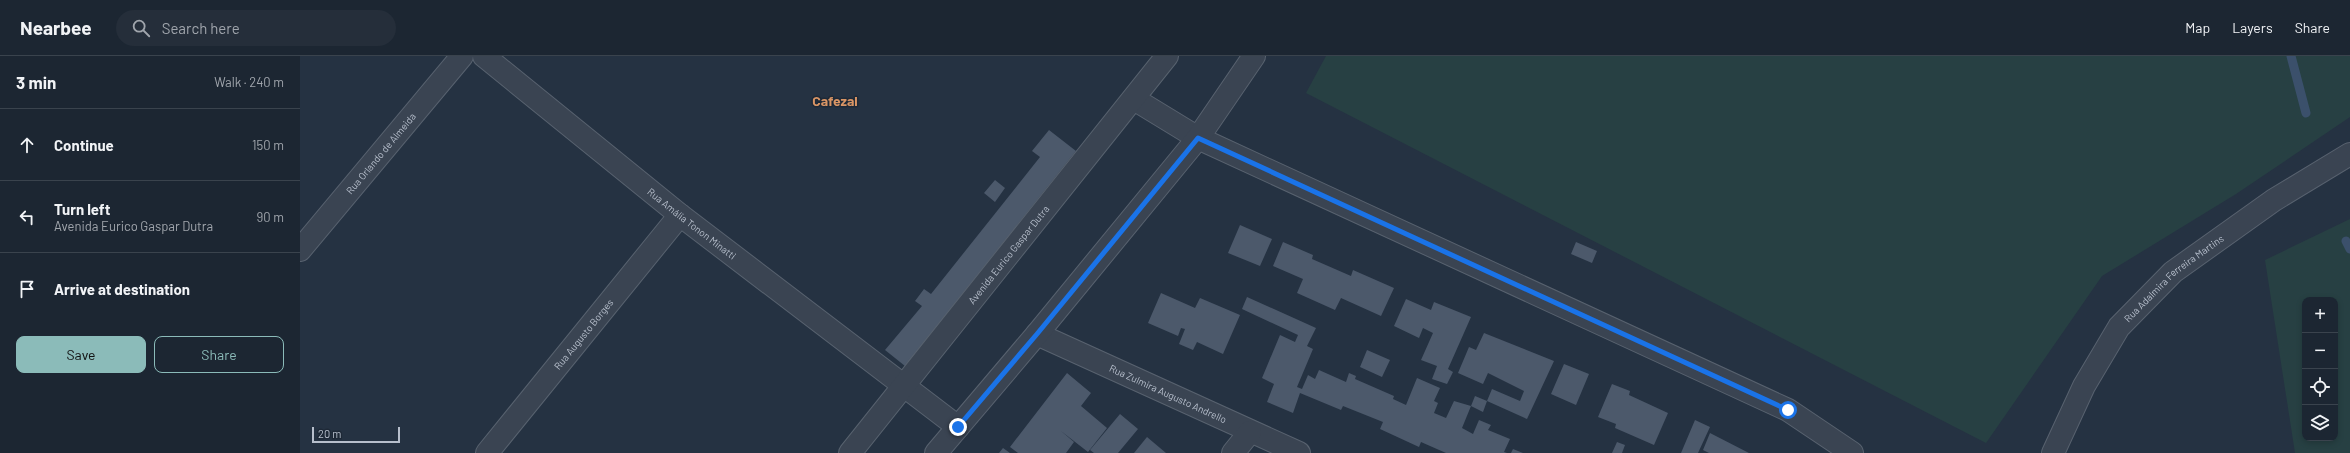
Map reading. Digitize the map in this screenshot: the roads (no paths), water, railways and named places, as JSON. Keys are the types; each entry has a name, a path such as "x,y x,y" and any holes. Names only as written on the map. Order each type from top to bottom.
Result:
{"street":[{"name":"Rua Orlando de Almeida","path":"300,250 462,56"},
{"name":"Rua Amália Tonon Minatti","path":"484,56 680,215 905,385 958,427"},
{"name":"Avenida Eurico Gaspar Dutra","path":"850,453 1077,166 1134,99 1167,56"},
{"path":"936,453 1037,334 1198,138 1254,56"},
{"path":"1134,99 1198,138 1788,410 1852,453"},
{"name":"Rua Adalmira Ferreira Martins","path":"2054,453 2084,386 2119,327 2173,272 2274,200 2350,154"},
{"name":"Rua Augusto Borges","path":"487,453 680,215"},
{"name":"Rua Zulmira Augusto Andrello","path":"1037,334 1299,453"},
{"path":"1233,453 1250,432"}],"waterway":[{"path":"2291,56 2306,113"},
{"path":"2346,241 2350,249"}],"district":[{"name":"Cafezal","path":"835,101"}]}
